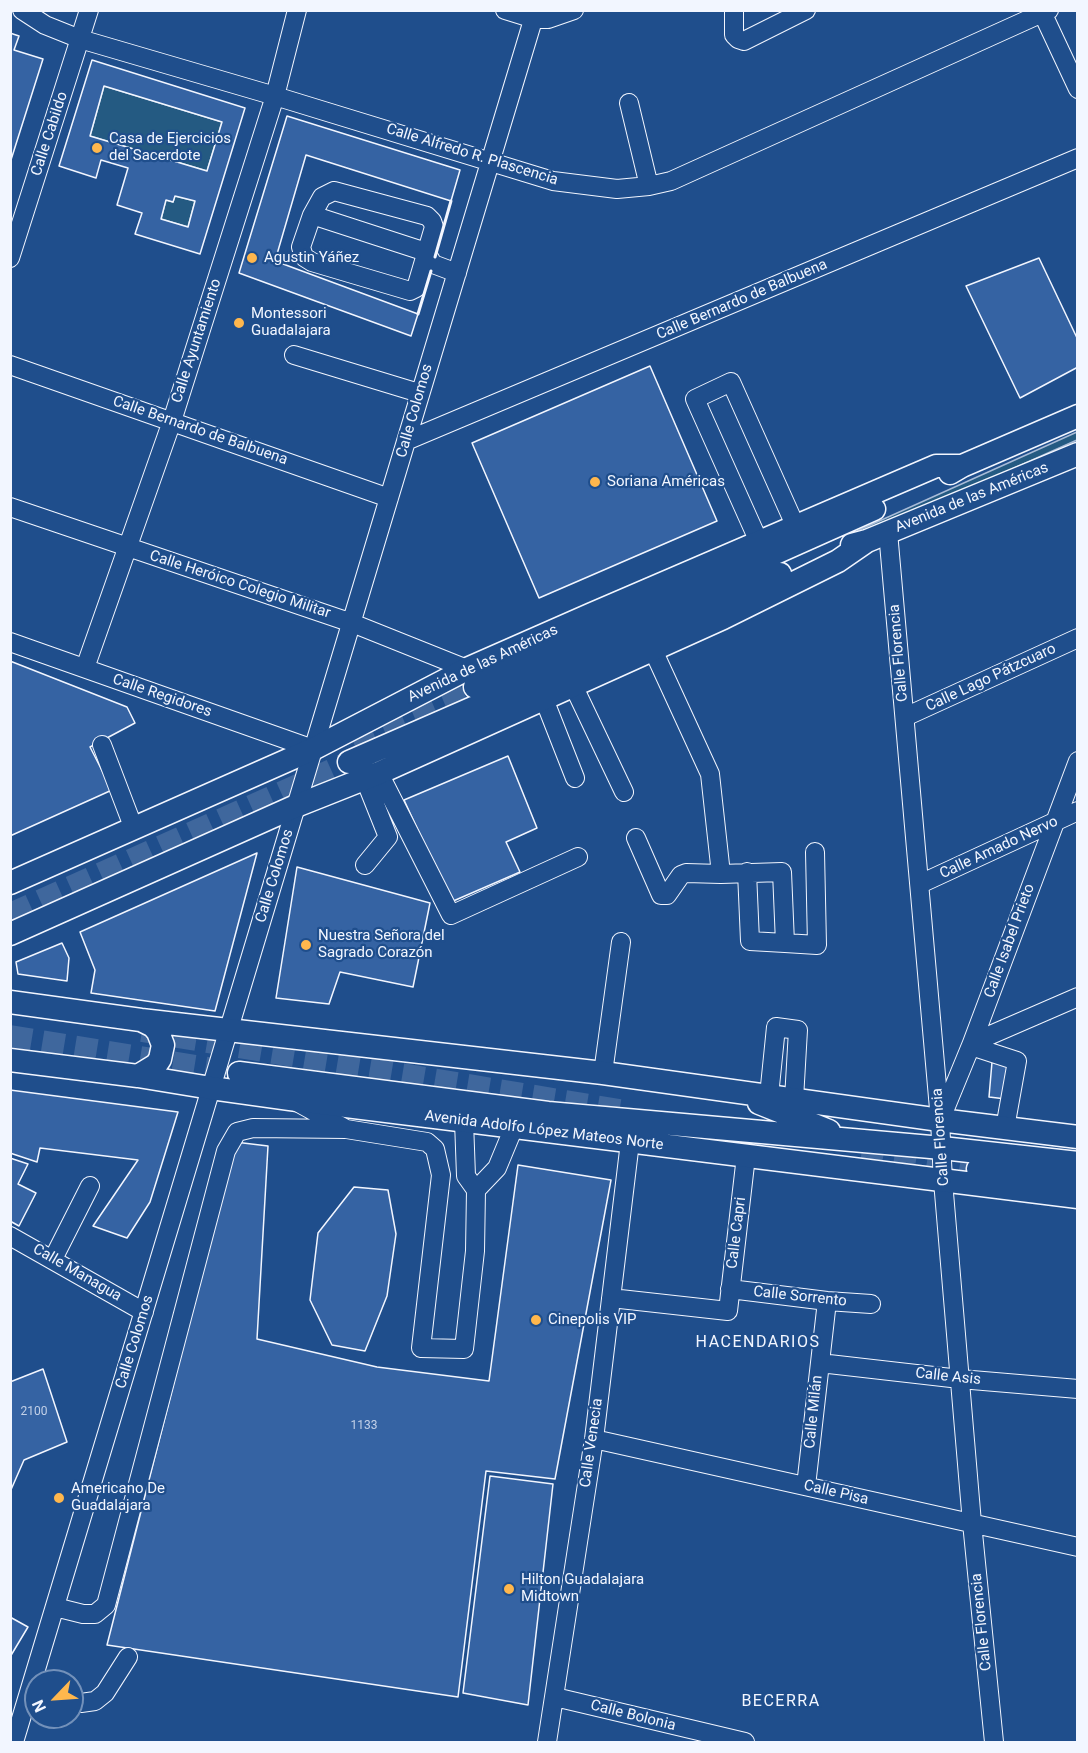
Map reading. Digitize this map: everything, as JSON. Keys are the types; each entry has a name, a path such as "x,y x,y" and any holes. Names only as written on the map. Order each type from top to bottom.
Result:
{"main road":[{"name":"Avenida de las Américas","path":"471,678 941,479 962,466 1077,416"},
{"name":"Avenida de las Américas","path":"10,934 296,806 364,771 833,551 867,541 1077,454"},
{"name":"Avenida de las Américas","path":"10,883 471,678 795,525 936,466 962,466"},
{"name":"Avenida de las Américas","path":"364,771 544,699 723,618 838,561 867,541"},
{"path":"10,1002 141,1020 603,1073 1077,1137"},
{"path":"138,1076 156,1065 163,1045 153,1026 141,1020"},
{"name":"Avenida Adolfo López Mateos Norte","path":"10,1060 464,1121 1077,1197"},
{"name":"Avenida Adolfo López Mateos Norte","path":"239,1073 548,1113 942,1148 1077,1163"},
{"path":"724,1089 852,1141"},
{"path":"978,1169 1077,1180"}],"street":[{"name":"Calle Alfredo R. Plascencia","path":"22,10 45,25 80,39 553,181 617,189 671,181 1044,11"},
{"name":"Calle Cabildo","path":"10,258 89,10"},
{"name":"Calle Ayuntamiento","path":"85,669 172,421 275,96 297,10"},
{"path":"505,10 548,19 574,10"},
{"path":"734,10 734,35 744,40 806,10"},
{"path":"1044,11 1077,90"},
{"name":"Calle Colomos","path":"39,1669 55,1607 535,15"},
{"path":"629,103 649,186"},
{"name":"Calle Bernardo de Balbuena","path":"406,441 1077,158"},
{"path":"334,191 428,216 434,227 427,261 416,288 410,291 312,262 304,257 301,247 312,215 322,197 334,191"},
{"path":"312,215 457,273"},
{"path":"294,355 420,393"},
{"name":"Calle Bernardo de Balbuena","path":"10,365 389,498"},
{"path":"759,542 695,399 731,382 795,525"},
{"name":"Calle Heróico Colegio Militar","path":"10,507 352,622 471,678"},
{"name":"Calle Florencia","path":"888,532 920,884 972,1523 994,1743"},
{"name":"Calle Lago Pátzcuaro","path":"905,717 1077,638"},
{"name":"Calle Regidores","path":"10,642 313,749"},
{"path":"653,650 710,774 722,874"},
{"path":"573,685 624,792"},
{"path":"544,699 575,778"},
{"path":"102,745 134,829"},
{"name":"Calle Isabel Prieto","path":"940,1120 972,1045 1077,761"},
{"path":"364,771 451,915 578,857"},
{"path":"364,771 388,837 364,865"},
{"name":"Calle Amado Nervo","path":"920,884 1077,811"},
{"path":"636,838 661,895 667,895 681,875 686,873 782,872 785,944"},
{"path":"747,872 750,941 817,945 815,852"},
{"path":"603,1073 621,942"},
{"path":"972,1045 1077,997"},
{"path":"769,1096 776,1027 798,1030 794,1099"},
{"path":"972,1045 1017,1061 1005,1128"},
{"path":"290,1098 346,1129"},
{"path":"55,1607 83,1614 95,1614 106,1605 226,1151 237,1132 253,1128 346,1129 427,1142 435,1149 441,1175 421,1348 464,1349 475,1251 464,1121"},
{"path":"441,1175 471,1183 497,1168 514,1127"},
{"name":"Calle Venecia","path":"547,1743 594,1438 630,1142"},
{"name":"Calle Capri","path":"611,1298 728,1311 746,1156"},
{"path":"52,1259 90,1186"},
{"name":"Calle Managua","path":"10,1236 144,1312"},
{"name":"Calle Sorrento","path":"730,1290 871,1304"},
{"name":"Calle Milán","path":"806,1486 827,1301"},
{"name":"Calle Asis","path":"820,1363 960,1379 1077,1389"},
{"name":"Calle Pisa","path":"594,1438 1077,1547"},
{"path":"84,1703 95,1701 105,1693 128,1657"},
{"name":"Calle Bolonia","path":"555,1697 745,1743"},
{"name":"Calle Colomos","path":"14,1743 24,1716"}],"shaded area":[{"path":"104,86 222,122 207,171 90,136"},
{"path":"175,196 195,201 188,227 161,219 166,200 173,202"},
{"path":"1077,432 1077,440 849,542 845,540 846,536"}],"building":[{"path":"10,33 19,36 14,50 43,59 10,163"},
{"name":"Casa de Ejercicios del Sacerdote","path":"92,60 245,108 200,254 135,234 142,213 117,205 128,168 101,160 96,178 59,166","holes":["104,86 222,122 207,171 90,136","175,196 195,201 188,227 161,219 166,200 173,202"]},
{"path":"287,116 460,170 451,201 306,155 275,261 418,314 411,336 239,273"},
{"path":"1039,258 1078,340 1078,367 1020,398 966,286"},
{"name":"Soriana Américas","path":"650,366 717,521 539,598 472,443"},
{"path":"10,661 127,707 135,723 90,747 112,790 10,836"},
{"path":"508,756 537,828 506,842 520,872 451,902 404,800"},
{"path":"257,853 215,1011 91,993 95,970 80,932"},
{"path":"297,867 430,903 413,987 340,972 329,1004 276,998"},
{"path":"62,943 69,958 67,981 18,974 16,962"},
{"path":"992,1062 1010,1064 1006,1099 989,1097"},
{"path":"10,1090 178,1112 150,1202 127,1238 93,1226 138,1160 40,1148 37,1162 10,1153"},
{"path":"235,1142 268,1146 257,1339 377,1367 489,1381 518,1165 611,1180 555,1479 486,1471 458,1697 107,1645"},
{"path":"10,1158 28,1164 18,1184 36,1193 19,1226 10,1221"},
{"path":"354,1187 388,1190 396,1234 387,1296 365,1351 332,1345 310,1300 318,1233"},
{"path":"43,1369 67,1442 24,1460 10,1492 10,1382"},
{"name":"Hilton Guadalajara Midtown","path":"490,1476 553,1484 528,1705 463,1693"},
{"path":"10,1617 28,1627 10,1657"}],"tunnel":[{"path":"352,739 475,687"},
{"path":"10,914 349,762"},
{"path":"142,1031 625,1111"},
{"path":"10,1036 239,1073"},
{"path":"862,1150 978,1169"}],"wall":[{"path":"435,257 451,201"},
{"path":"418,314 431,271"}],"place":[{"name":"Casa de Ejercicios del Sacerdote","path":"97,148"},
{"name":"Agustin Yáñez","path":"252,258"},
{"name":"Montessori Guadalajara","path":"239,323"},
{"name":"Soriana Américas","path":"595,482"},
{"name":"Nuestra Señora del Sagrado Corazón","path":"306,945"},
{"name":"Cinepolis VIP","path":"536,1320"},
{"name":"Americano De Guadalajara","path":"59,1498"},
{"name":"Hilton Guadalajara Midtown","path":"509,1589"}],"district":[{"name":"HACENDARIOS","path":"758,1343"},
{"name":"BECERRA","path":"781,1702"}]}
